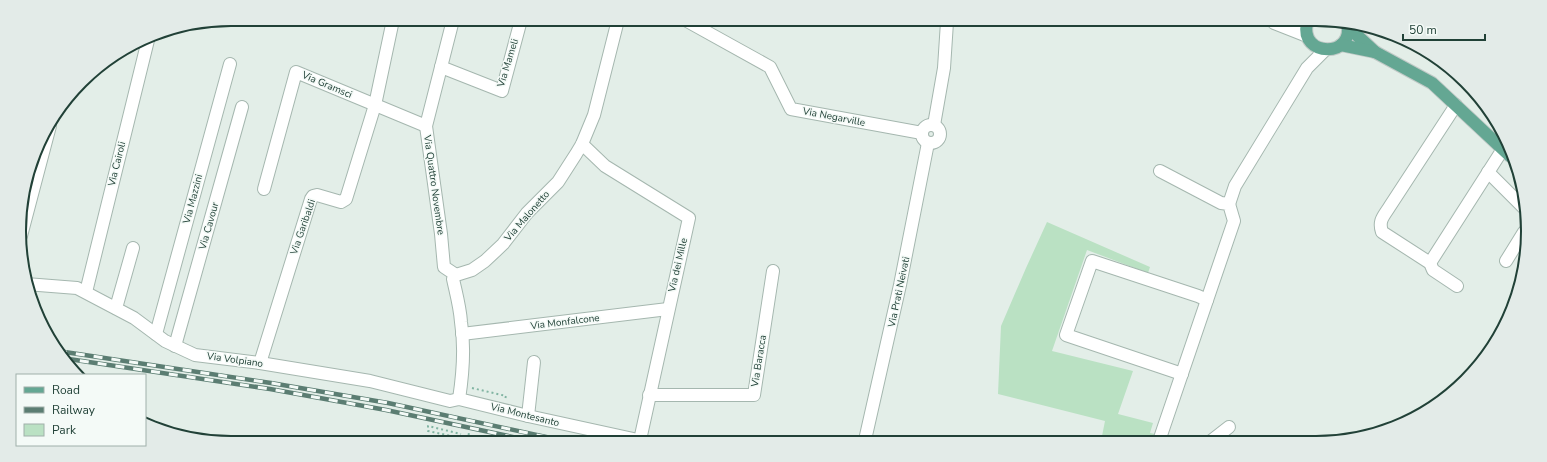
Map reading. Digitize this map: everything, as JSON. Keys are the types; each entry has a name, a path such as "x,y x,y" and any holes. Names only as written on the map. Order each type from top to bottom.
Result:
{"main road":[{"path":"1307,26 1306,30 1310,40 1316,47 1325,50 1331,50 1341,45 1348,34 1348,29"},
{"path":"1352,29 1375,52 1432,83 1504,151"},
{"path":"1341,45 1375,52"}],"street":[{"name":"Via Garibaldi","path":"260,363 311,199 313,196 317,195 341,202 346,199 375,105 392,26"},
{"name":"Via Quattro Novembre","path":"451,26 426,126 441,234 444,267 456,274"},
{"name":"Via Mameli","path":"441,67 502,91 519,26"},
{"name":"Via Malonetto","path":"456,274 472,270 485,261 503,244 527,213 558,182 582,144 594,115 616,26"},
{"name":"Via Negarville","path":"696,26 770,68 791,109 925,138"},
{"path":"934,125 944,68 946,26"},
{"path":"1293,26 1310,40 1307,68"},
{"name":"Via Cairoli","path":"86,292 147,44"},
{"path":"1161,436 1234,221 1229,204 1231,196 1307,68 1325,50"},
{"name":"Via Mazzini","path":"156,334 230,64"},
{"name":"Via Gramsci","path":"264,189 296,72 426,126"},
{"path":"1456,105 1381,221 1380,225 1382,232 1430,263 1433,270 1456,286"},
{"name":"Via Cavour","path":"175,346 242,107"},
{"path":"934,125 939,129 940,137 936,142 925,138 925,128 934,125"},
{"name":"Via Prati Neivati","path":"866,436 897,299 925,138"},
{"name":"Via dei Mille","path":"582,144 605,166 689,218 640,436"},
{"path":"26,216 45,146"},
{"path":"1430,263 1488,172 1505,154"},
{"path":"1160,171 1221,203 1229,204"},
{"path":"1488,172 1519,203"},
{"path":"1506,261 1521,237"},
{"path":"116,308 133,248"},
{"path":"1182,374 1066,335 1092,261 1207,300"},
{"name":"Via Baracca","path":"649,395 754,395 773,271"},
{"path":"456,274 453,279 462,322 463,359 462,382 459,398"},
{"name":"Via Volpiano","path":"33,285 77,288 134,318 165,341 195,355 260,363 370,381 450,401 459,398"},
{"name":"Via Monfalcone","path":"462,334 668,309"},
{"path":"528,416 534,362"},
{"name":"Via Montesanto","path":"459,398 528,416 620,436"},
{"path":"1217,436 1229,427"}],"path":[{"path":"451,436 428,431 428,426 461,434"},
{"path":"468,436 469,432"}],"green space":[{"path":"1047,222 1150,267 1148,273 1087,250 1052,351 1133,371 1118,414 1153,423 1150,433 1155,434 1154,436 1102,436 1105,421 998,394 1001,326"}],"railway":[{"path":"66,352 271,383 388,403 541,436"},
{"path":"71,359 270,389 386,410 508,436"}]}
